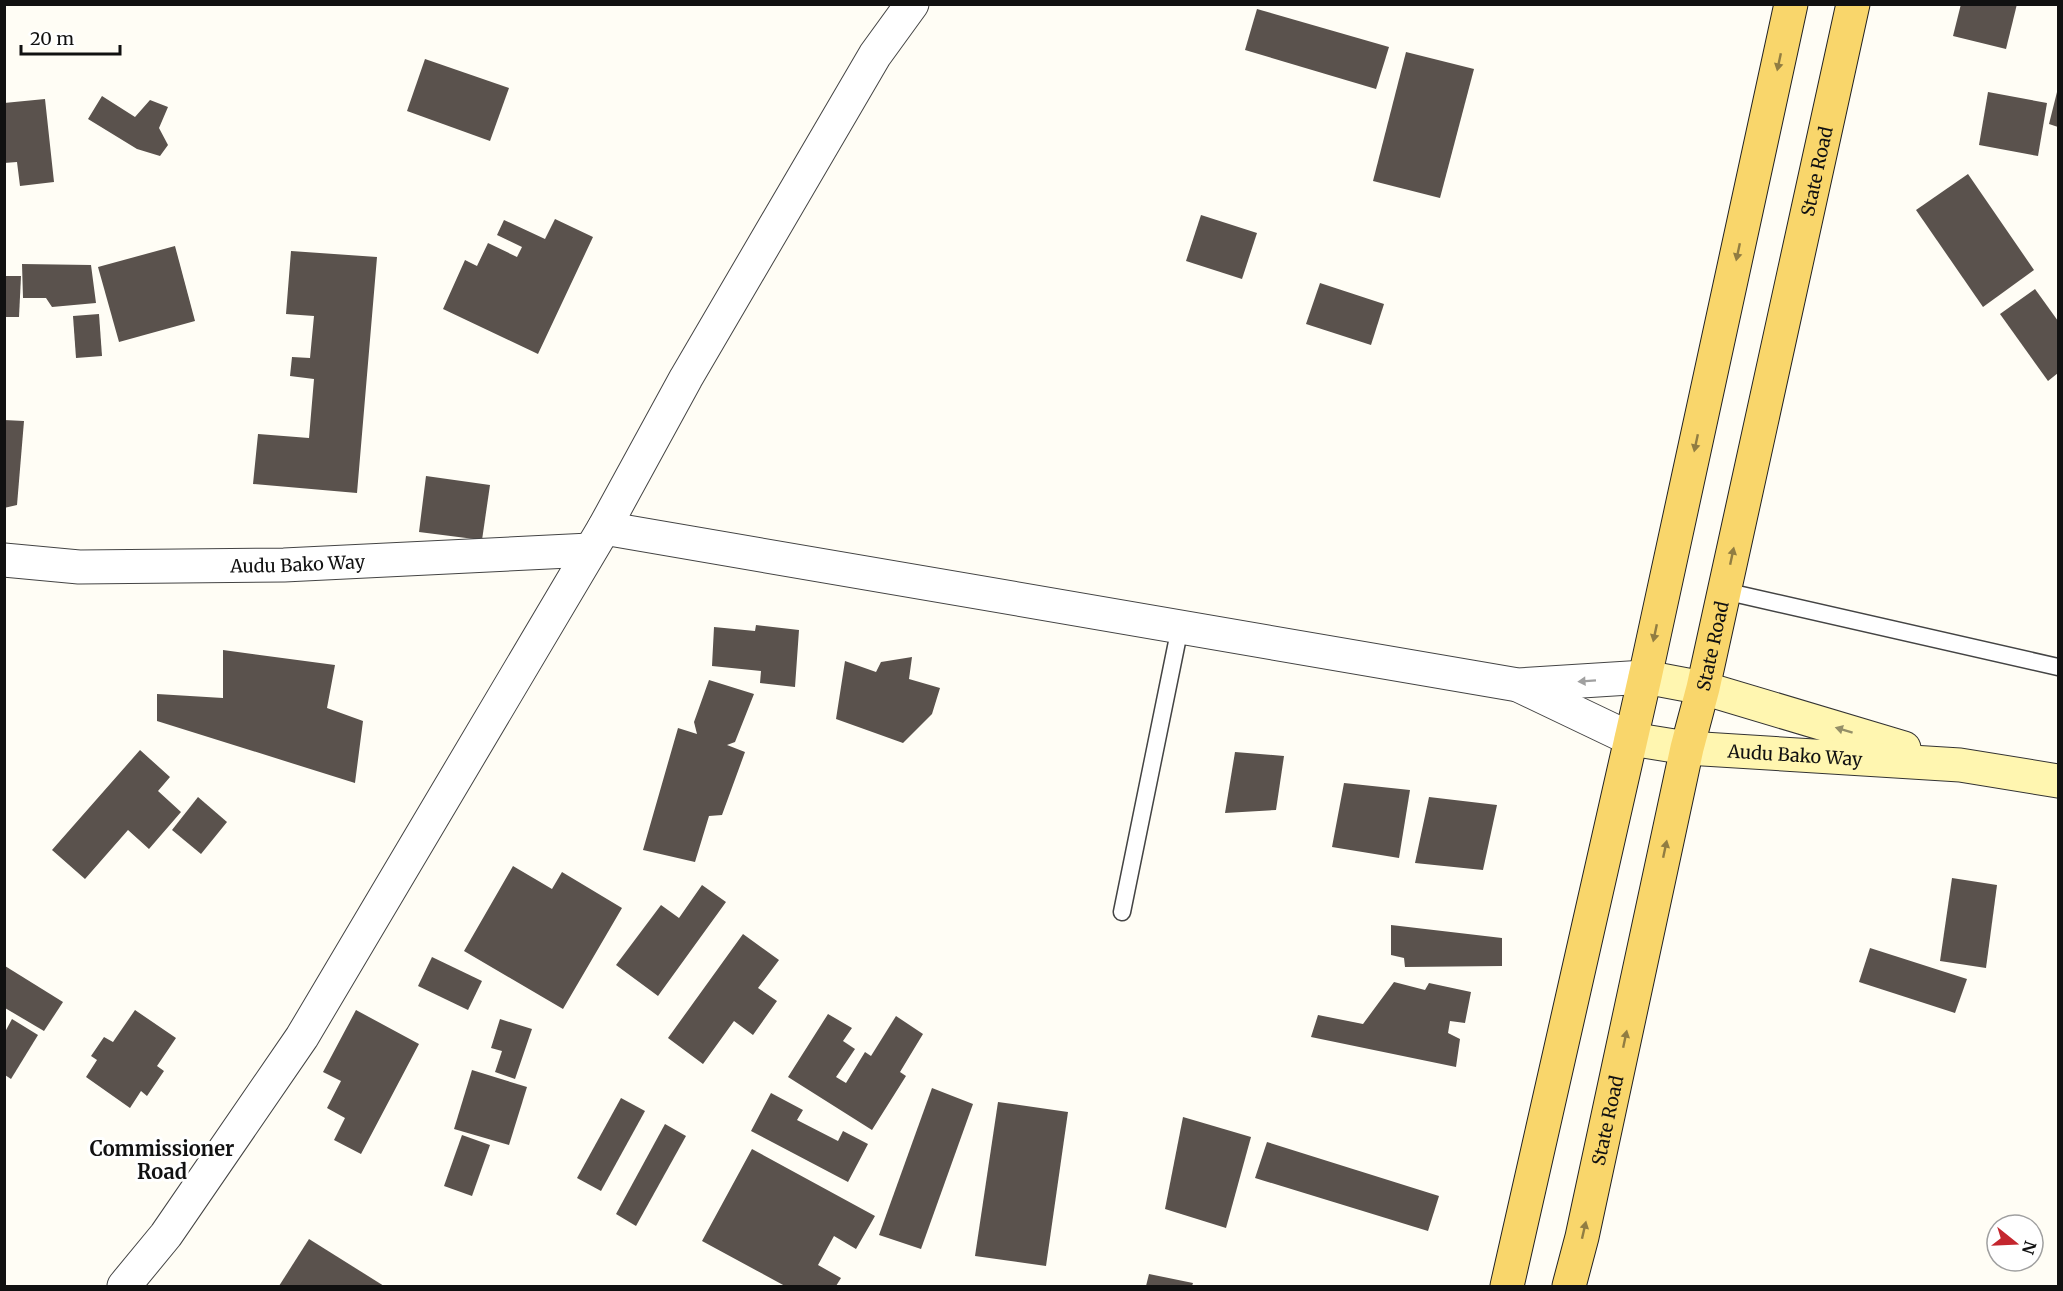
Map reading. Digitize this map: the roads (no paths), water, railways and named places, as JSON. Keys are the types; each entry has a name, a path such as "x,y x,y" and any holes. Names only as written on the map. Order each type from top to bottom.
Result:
{"main road":[{"path":"1507,1287 1645,677 1791,4"},
{"name":"State Road","path":"1569,1287 1582,1237 1687,748 1703,688 1853,4"},
{"name":"Audu Bako Way","path":"1645,677 1703,688 1960,765"},
{"name":"Audu Bako Way","path":"1631,739 1687,748 1960,765 2058,781"}],"street":[{"path":"124,1287 166,1235 302,1037 597,539 686,378 869,65 912,4"},
{"name":"Audu Bako Way","path":"4,560 79,567 284,565 597,539 1180,627 1518,685"},
{"path":"1518,685 1645,677"},
{"path":"1518,685 1631,739"}],"lane":[{"path":"1724,591 2058,667"},
{"path":"1122,912 1180,627"}],"district":[{"name":"Commissioner Road","path":"162,1160"}]}
